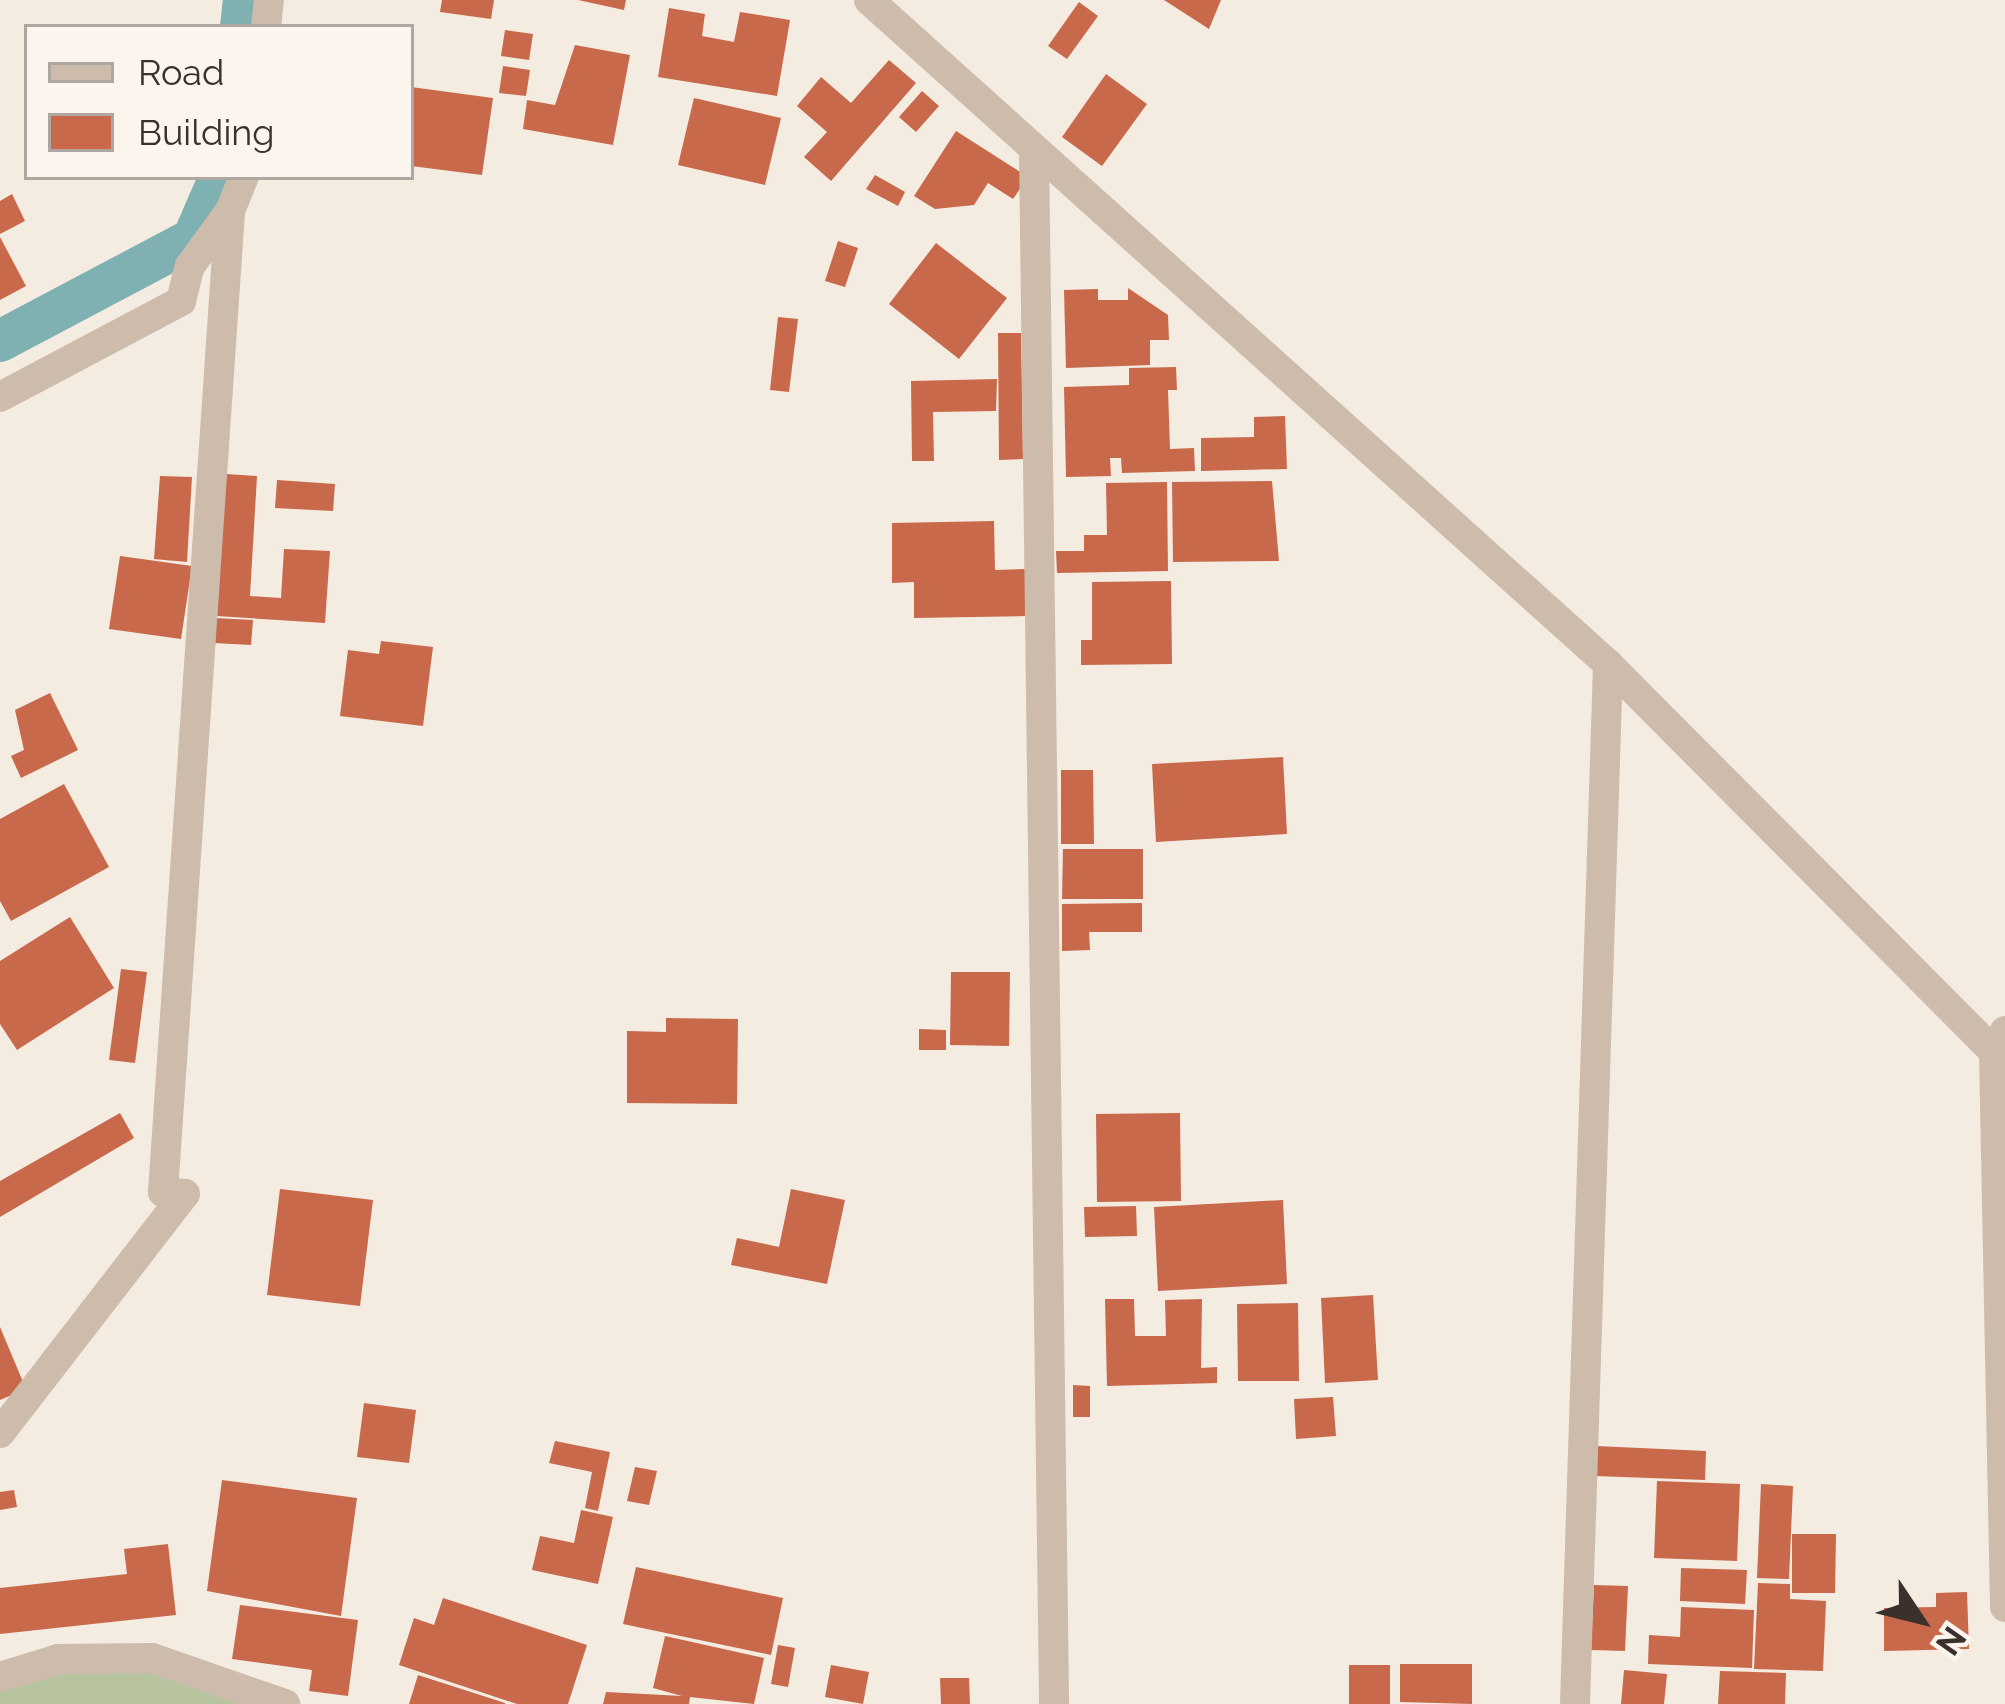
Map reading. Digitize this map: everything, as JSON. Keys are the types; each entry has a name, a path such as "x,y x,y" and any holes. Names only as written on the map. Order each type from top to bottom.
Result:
{"street":[{"path":"869,0 1608,664 2001,1048 2005,1607"},
{"path":"1034,152 1054,1704"},
{"path":"0,397 181,301 190,266 230,211 243,180"},
{"path":"0,1433 185,1193 163,1192 230,211"},
{"path":"1575,1704 1608,664"},
{"path":"0,1677 58,1659 152,1658 284,1704"}],"green space":[{"path":"152,1658 285,1704 0,1704 0,1677"}],"building":[{"path":"442,0 494,0 491,19 440,12"},
{"path":"578,0 626,0 624,10"},
{"path":"1164,0 1221,0 1209,29"},
{"path":"1079,2 1098,16 1067,59 1048,46"},
{"path":"669,8 705,14 702,36 734,42 740,12 790,20 777,96 658,77"},
{"path":"505,30 533,34 529,60 501,56"},
{"path":"575,45 630,55 613,145 523,129 527,100 555,105"},
{"path":"889,60 916,83 831,181 804,157 827,132 797,106 821,77 851,103"},
{"path":"503,66 530,70 526,96 499,93"},
{"path":"1106,74 1147,104 1102,166 1062,137"},
{"path":"414,87 493,98 482,175 414,166"},
{"path":"922,91 939,106 916,132 899,117"},
{"path":"694,98 781,118 765,185 678,165"},
{"path":"956,131 1028,177 1013,199 988,183 974,205 935,209 914,196"},
{"path":"875,175 905,192 898,206 866,189"},
{"path":"12,194 25,221 0,234 0,201"},
{"path":"0,237 26,286 0,300"},
{"path":"838,241 858,248 845,287 825,281"},
{"path":"936,243 1007,298 959,359 889,304"},
{"path":"1128,288 1168,315 1169,340 1150,340 1150,365 1066,368 1064,290 1098,289 1098,300 1128,300"},
{"path":"778,317 798,319 789,392 770,390"},
{"path":"998,333 1021,333 1023,459 999,460"},
{"path":"1176,367 1177,390 1168,390 1170,449 1194,448 1195,471 1122,473 1121,458 1110,458 1111,476 1066,477 1064,387 1129,385 1129,368"},
{"path":"997,379 996,411 933,412 934,461 912,461 911,381"},
{"path":"1285,416 1287,469 1201,471 1201,438 1254,437 1254,417"},
{"path":"226,474 257,476 250,596 281,598 284,549 330,551 325,623 217,616"},
{"path":"160,476 192,477 187,562 154,559"},
{"path":"277,480 335,484 333,511 275,508"},
{"path":"1272,481 1279,561 1173,562 1172,482"},
{"path":"1167,482 1168,571 1057,573 1056,551 1084,551 1084,535 1107,535 1106,483"},
{"path":"994,521 995,570 1027,569 1027,616 914,618 914,582 892,583 892,523"},
{"path":"120,556 192,566 181,639 109,629"},
{"path":"1171,581 1172,664 1081,665 1081,640 1092,640 1092,582"},
{"path":"215,618 253,620 251,645 214,643"},
{"path":"381,641 433,647 423,726 340,716 348,650 379,654"},
{"path":"50,693 78,750 21,778 11,756 24,750 15,710"},
{"path":"1283,757 1287,834 1156,842 1152,764"},
{"path":"1061,770 1093,770 1094,844 1061,844"},
{"path":"64,784 109,867 11,921 0,901 0,819"},
{"path":"1063,849 1143,849 1143,899 1062,899"},
{"path":"1142,903 1142,932 1089,932 1090,950 1062,951 1062,904"},
{"path":"70,917 114,988 17,1050 0,1024 0,961"},
{"path":"121,969 147,972 135,1063 109,1060"},
{"path":"951,972 1010,972 1009,1046 950,1045"},
{"path":"666,1018 738,1019 737,1104 627,1103 627,1031 666,1032"},
{"path":"919,1029 946,1030 946,1050 919,1050"},
{"path":"120,1113 134,1138 0,1217 0,1181"},
{"path":"1180,1113 1181,1201 1097,1202 1096,1114"},
{"path":"280,1189 373,1200 360,1306 267,1295"},
{"path":"791,1189 845,1200 827,1284 731,1265 737,1238 779,1247"},
{"path":"1283,1200 1287,1284 1158,1291 1154,1207"},
{"path":"1136,1206 1137,1236 1085,1237 1084,1207"},
{"path":"1373,1295 1378,1380 1325,1383 1321,1298"},
{"path":"1105,1299 1134,1299 1135,1336 1166,1336 1165,1300 1202,1299 1201,1368 1217,1367 1217,1383 1107,1386"},
{"path":"1298,1303 1299,1381 1238,1381 1237,1304"},
{"path":"0,1327 26,1389 0,1400"},
{"path":"1073,1385 1090,1386 1090,1417 1073,1417"},
{"path":"1333,1397 1336,1436 1296,1439 1294,1399"},
{"path":"364,1403 416,1410 409,1463 357,1457"},
{"path":"555,1441 610,1452 598,1511 585,1508 592,1472 549,1463"},
{"path":"1596,1446 1706,1451 1705,1480 1595,1476"},
{"path":"635,1467 657,1471 649,1505 627,1501"},
{"path":"222,1480 357,1498 341,1616 207,1591"},
{"path":"1657,1481 1740,1484 1737,1561 1654,1558"},
{"path":"1761,1484 1793,1486 1789,1579 1757,1578"},
{"path":"14,1490 17,1507 0,1510 0,1492"},
{"path":"581,1510 613,1517 598,1584 532,1570 540,1536 574,1543"},
{"path":"1792,1534 1836,1534 1835,1593 1792,1593"},
{"path":"168,1544 176,1615 0,1634 0,1588 127,1574 124,1549"},
{"path":"636,1567 783,1598 771,1655 623,1624"},
{"path":"1681,1568 1747,1570 1745,1604 1680,1601"},
{"path":"1758,1583 1790,1584 1790,1599 1826,1601 1823,1671 1754,1669"},
{"path":"1594,1585 1628,1586 1625,1651 1591,1650"},
{"path":"1967,1592 1969,1649 1884,1651 1884,1608 1936,1607 1936,1593"},
{"path":"443,1598 587,1645 568,1704 517,1704 399,1665 414,1618 434,1625"},
{"path":"240,1605 358,1620 348,1696 309,1691 312,1670 232,1659"},
{"path":"1681,1607 1754,1610 1752,1668 1648,1664 1649,1635 1680,1637"},
{"path":"665,1636 764,1658 754,1704 690,1697 689,1704 603,1704 606,1692 682,1696 653,1688"},
{"path":"778,1645 795,1648 788,1687 771,1684"},
{"path":"1400,1664 1472,1664 1472,1704 1400,1702"},
{"path":"831,1665 869,1672 863,1704 825,1697"},
{"path":"1349,1665 1390,1665 1390,1704 1349,1704"},
{"path":"1624,1670 1667,1674 1664,1704 1621,1704"},
{"path":"1720,1671 1786,1673 1785,1704 1718,1704"},
{"path":"418,1675 505,1703 505,1704 409,1704"},
{"path":"940,1678 969,1678 970,1704 941,1704"}],"waterway":[{"path":"241,24 244,0"},
{"path":"0,341 193,239 219,180"}]}
